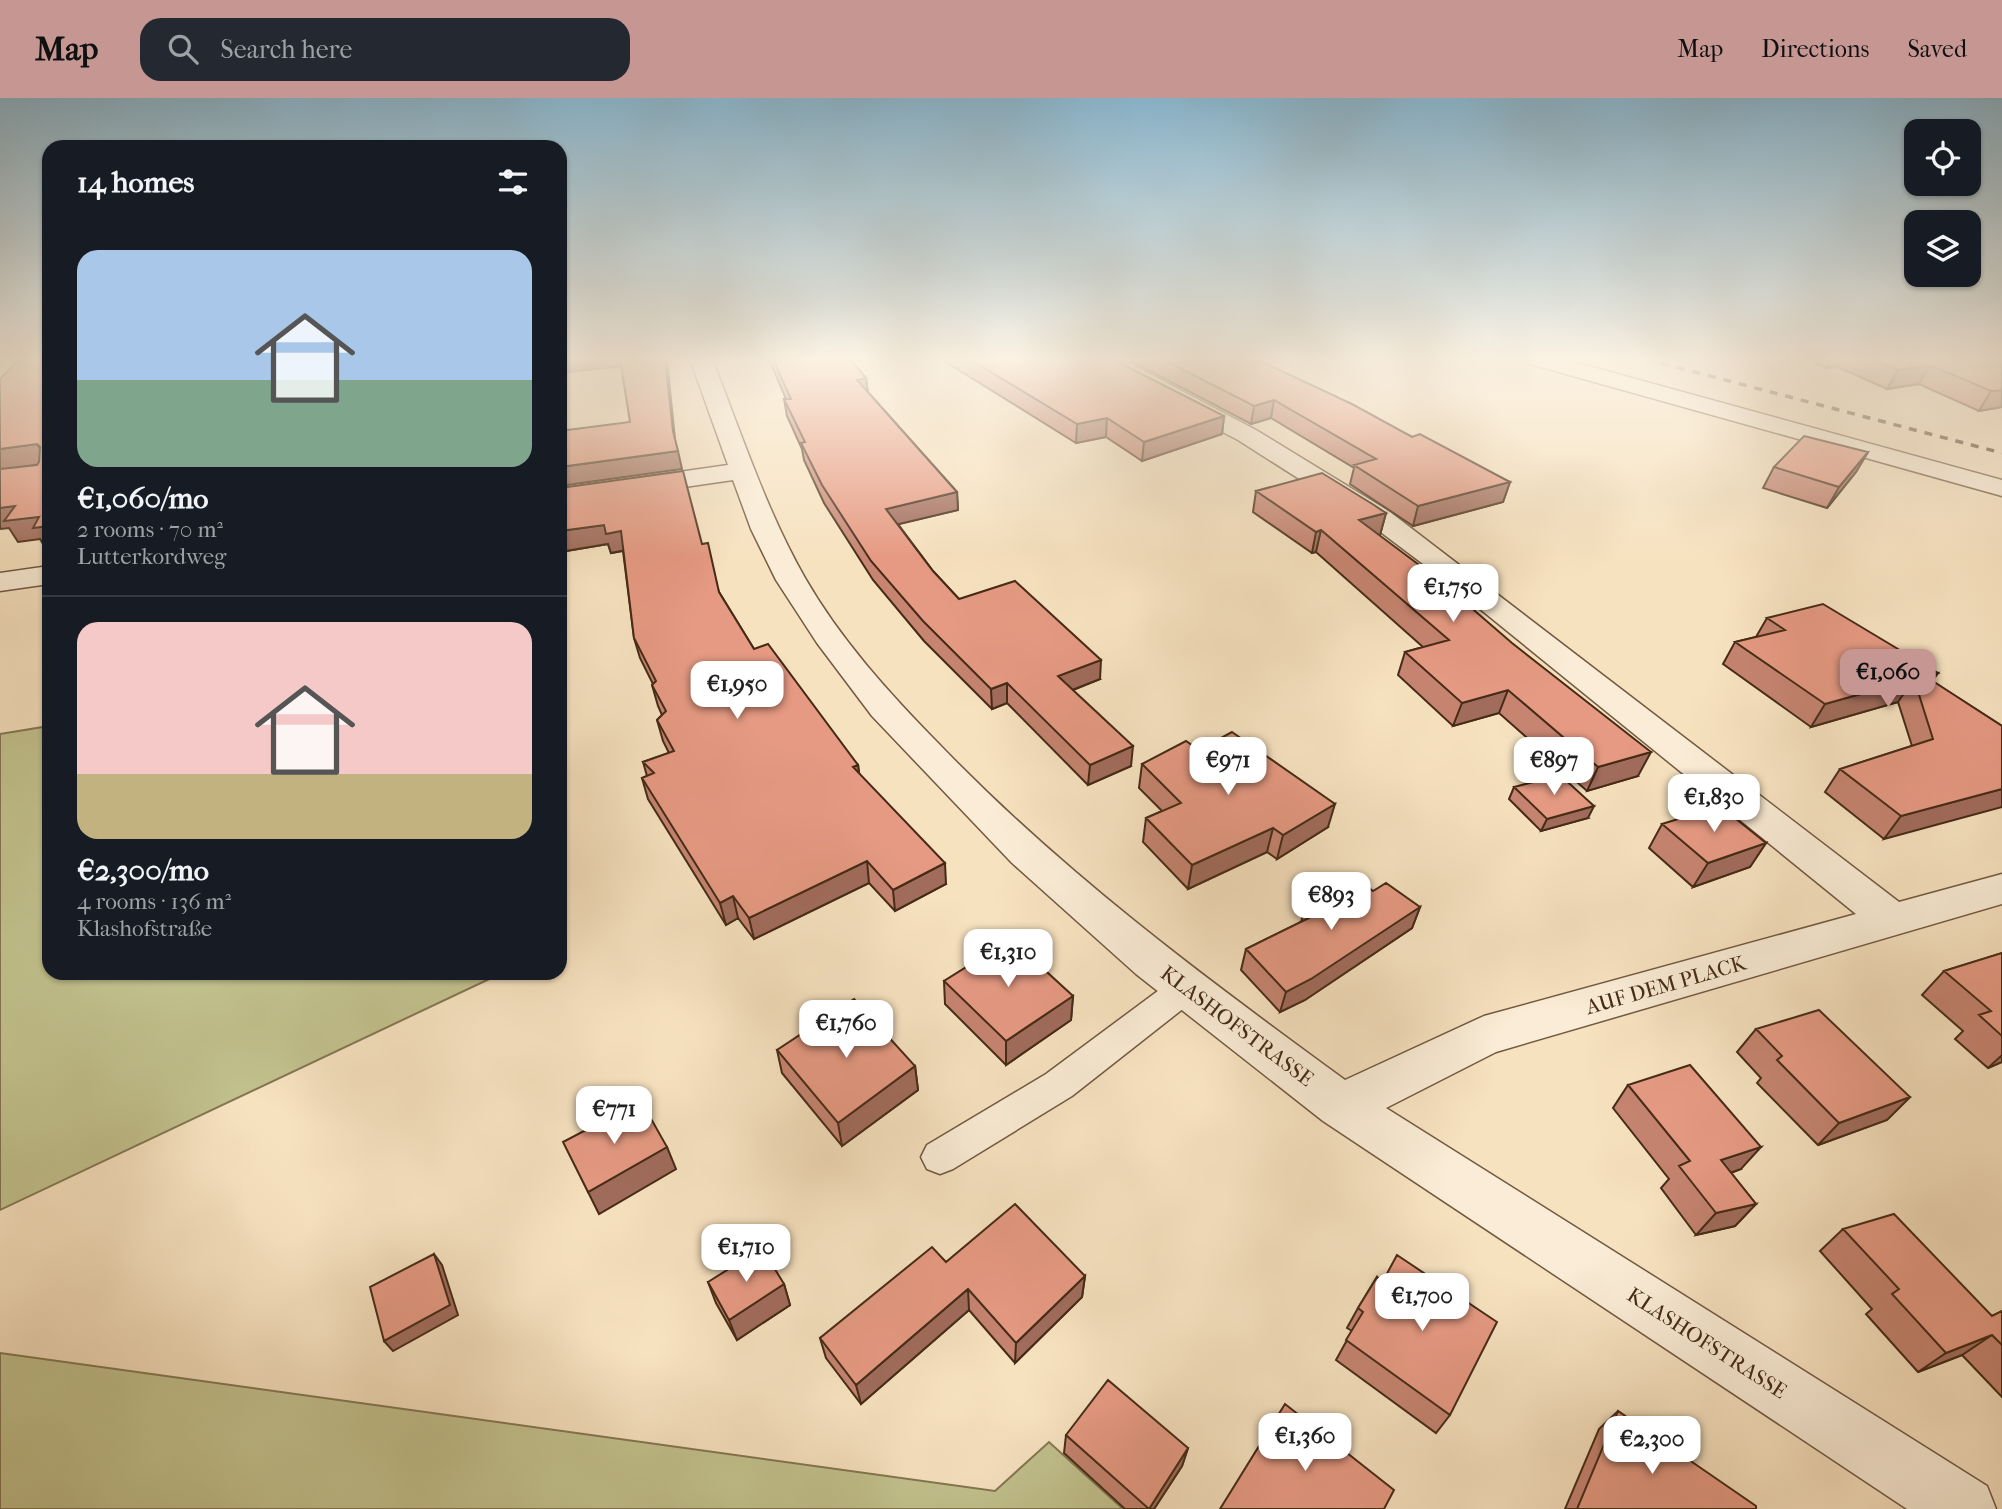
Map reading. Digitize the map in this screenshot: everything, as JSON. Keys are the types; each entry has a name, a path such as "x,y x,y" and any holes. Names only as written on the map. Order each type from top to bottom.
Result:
{"street":[{"name":"KLASHOFSTRASSE","path":"725,425 765,529 791,580 828,636 884,708 1026,853 1152,962 1341,1106 1964,1509"},
{"path":"1227,425 1380,518 1454,572 1894,921"},
{"path":"1775,425 2002,488"},
{"path":"567,496 741,471"},
{"path":"0,582 42,576"},
{"name":"AUF DEM PLACK","path":"1341,1106 1484,1036 2002,889"}],"lane":[{"path":"940,1157 1059,1085 1186,988"}],"green space":[{"path":"42,727 42,980 487,980 0,1210 0,734"},
{"path":"0,1353 995,1491 1049,1442 1123,1509 0,1509"}],"building":[{"path":"0,425 42,425 42,527 33,528 39,517 4,521 15,506 0,508 0,469 37,465 40,447 37,444 0,449"},
{"path":"608,425 672,425 678,451 567,466 567,430"},
{"path":"797,425 897,425 957,492 886,509 933,571 959,599 1015,581 1101,660 1058,676 1133,746 1090,765 1007,683 991,689 923,621 871,561 822,485 801,443 805,442"},
{"path":"1118,425 1197,425 1144,442"},
{"path":"1317,425 1390,425 1412,437 1420,434 1510,482 1418,506 1354,465 1376,459"},
{"path":"1804,436 1868,452 1839,487 1774,467"},
{"path":"683,471 702,544 708,543 719,592 754,649 768,644 858,765 853,767 945,863 893,890 867,861 749,918 733,896 720,903 642,778 654,773 643,762 674,751 657,720 666,711 652,685 656,681 634,638 621,531 606,534 604,525 567,530 567,487"},
{"path":"1322,473 1386,513 1359,520 1438,579 1512,643 1651,752 1598,767 1508,690 1462,703 1405,652 1449,640 1321,530 1316,532 1256,491"},
{"path":"1823,604 1938,673 1925,676 2002,726 2002,789 1901,816 1840,769 1933,739 1914,679 1825,704 1735,642 1785,630 1767,618"},
{"path":"1232,732 1335,804 1283,835 1273,828 1192,865 1146,818 1181,803 1142,764 1186,741 1199,750"},
{"path":"1560,775 1594,806 1547,819 1514,787"},
{"path":"1720,806 1766,843 1708,863 1662,824"},
{"path":"1356,878 1373,891 1386,883 1420,907 1311,979 1286,992 1246,949 1313,916 1305,909"},
{"path":"1011,939 1073,996 1006,1041 944,981"},
{"path":"2002,953 2002,1036 1979,1015 1991,1011 1944,971"},
{"path":"854,999 915,1066 838,1123 777,1050"},
{"path":"1819,1010 1910,1097 1839,1123 1777,1060 1782,1056 1756,1029"},
{"path":"1690,1065 1761,1147 1721,1160 1756,1204 1716,1213 1679,1166 1690,1161 1628,1085"},
{"path":"641,1101 667,1147 588,1192 563,1142"},
{"path":"1015,1204 1085,1276 1016,1343 968,1289 856,1385 820,1338 932,1247 946,1262"},
{"path":"1894,1214 1992,1316 2002,1311 2002,1345 1992,1335 1946,1353 1892,1294 1899,1289 1843,1229"},
{"path":"762,1248 784,1284 729,1320 708,1282"},
{"path":"434,1254 450,1305 384,1341 370,1287"},
{"path":"1397,1255 1497,1322 1450,1415 1346,1340 1363,1312 1358,1308 1377,1277 1383,1281"},
{"path":"1108,1380 1188,1448 1149,1509 1066,1435"},
{"path":"1285,1404 1394,1490 1384,1509 1220,1509"},
{"path":"1618,1411 1756,1506 1756,1509 1577,1509"}],"railway":[{"path":"1895,425 2002,453"}]}
